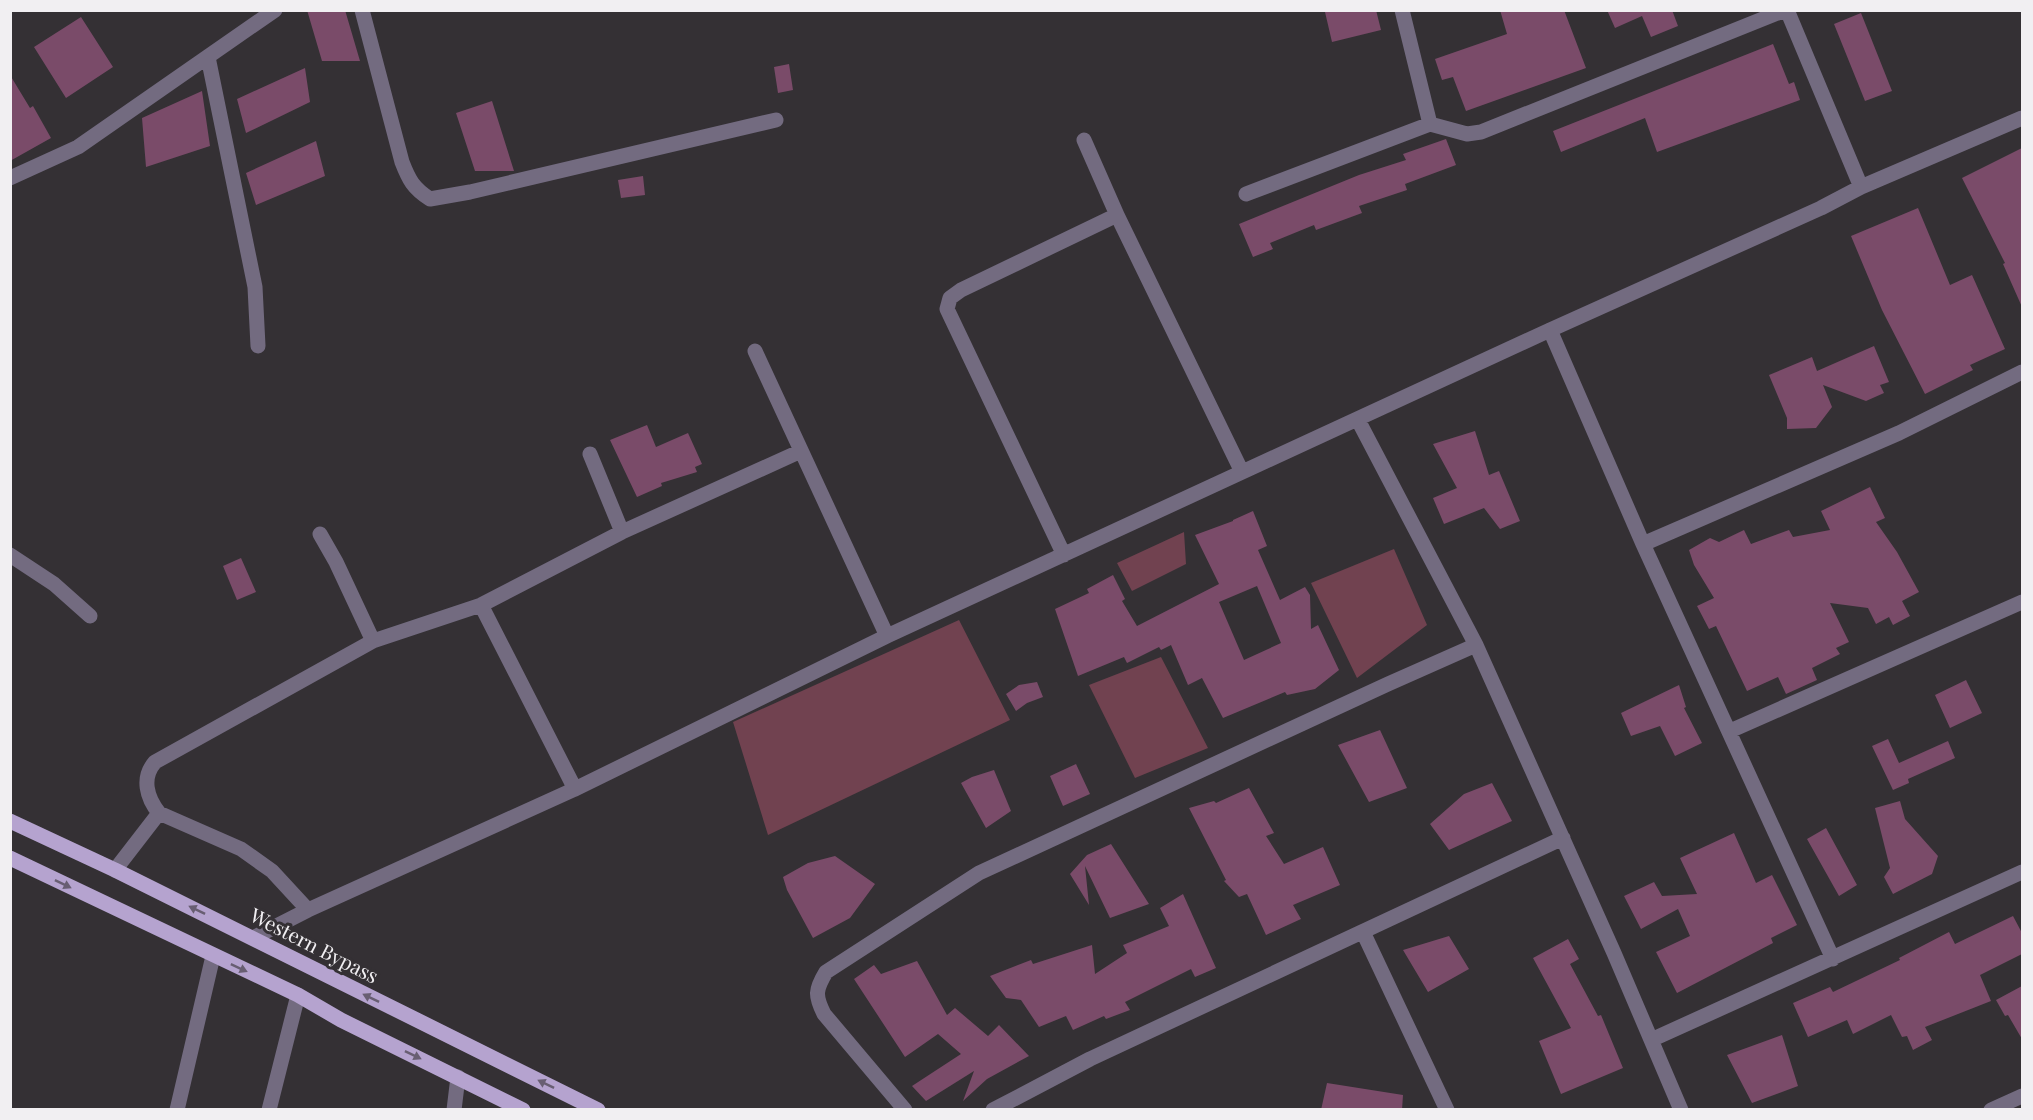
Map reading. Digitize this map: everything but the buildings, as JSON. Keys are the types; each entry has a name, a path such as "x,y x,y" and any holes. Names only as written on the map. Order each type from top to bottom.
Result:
{"main road":[{"name":"Western Bypass","path":"10,821 254,938 598,1110"},
{"path":"10,858 213,956 298,994 341,1020 523,1110"}],"street":[{"path":"10,178 78,147 275,10"},
{"path":"362,10 407,176 417,190 430,199 470,192 776,120"},
{"path":"1402,10 1430,124"},
{"path":"1246,194 1430,124 1467,134 1481,132 1786,10 1860,187"},
{"path":"208,57 255,287 258,346"},
{"path":"254,938 308,910 575,789 886,636 1821,208 1860,187 2022,118"},
{"path":"1084,140 1117,215 1242,472"},
{"path":"1064,555 947,309 951,298 961,290 1117,215"},
{"path":"1551,330 1644,544 1833,958"},
{"path":"755,351 886,636"},
{"path":"1644,544 1899,433 2022,372"},
{"path":"1358,420 1476,645 1681,1110"},
{"path":"308,910 272,871 242,849 159,813 147,790 147,778 155,762 373,641 482,606 622,532 801,451"},
{"path":"590,454 622,532"},
{"path":"320,534 336,562 373,641"},
{"path":"10,555 54,584 90,616"},
{"path":"1730,731 2022,602"},
{"path":"482,606 575,789"},
{"path":"905,1110 824,1014 818,1000 818,985 826,972 979,873 1476,645"},
{"path":"115,870 159,813"},
{"path":"993,1110 1090,1059 1563,838"},
{"path":"1651,1040 2022,872"},
{"path":"1362,932 1447,1110"},
{"path":"177,1110 213,956"},
{"path":"269,1110 298,994"},
{"path":"454,1110 458,1077"},
{"path":"1991,1110 2022,1096"}],"shaded area":[{"path":"1184,532 1186,564 1132,591 1117,563"},
{"path":"1394,549 1427,625 1357,678 1311,583"},
{"path":"959,620 1010,720 768,835 733,722"},
{"path":"1161,657 1208,748 1135,778 1089,685"}]}
